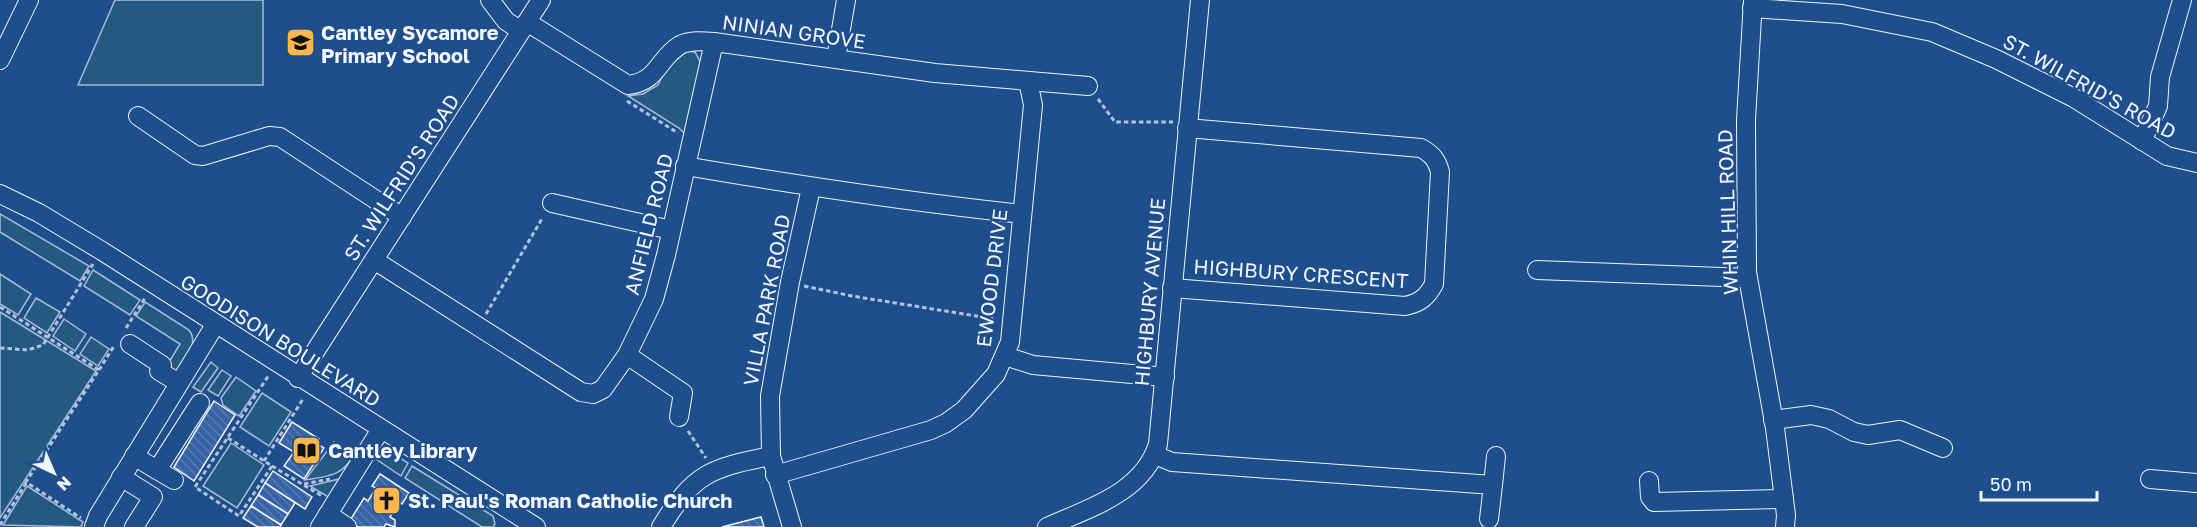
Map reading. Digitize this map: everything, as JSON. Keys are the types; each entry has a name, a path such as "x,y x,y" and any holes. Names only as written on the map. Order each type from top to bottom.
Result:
{"street":[{"path":"0,60 28,0"},
{"path":"490,0 506,21 524,26 628,85"},
{"name":"ST. WILFRID'S ROAD","path":"304,382 374,260 541,0"},
{"path":"836,59 846,0"},
{"name":"HIGHBURY AVENUE","path":"1047,527 1125,490 1146,471 1155,455 1165,377 1186,129 1200,0"},
{"path":"2142,141 2158,106 2160,77 2182,0"},
{"name":"ST. WILFRID'S ROAD","path":"1752,4 1842,14 1932,32 1995,59 2074,98 2167,156 2197,163"},
{"name":"WHIN HILL ROAD","path":"1752,4 1746,120 1748,278 1773,420 1784,499 1785,527"},
{"name":"NINIAN GROVE","path":"628,85 644,82 668,55 682,44 697,41 935,73 1088,86"},
{"name":"ANFIELD ROAD","path":"374,260 581,392 593,394 603,389 627,356 654,299 714,42"},
{"name":"EWOOD DRIVE","path":"775,475 932,430 964,410 996,374 1010,342 1033,105 1028,81"},
{"path":"138,116 195,155 203,156 269,136 280,136 402,217"},
{"name":"HIGHBURY CRESCENT","path":"1172,288 1405,306 1418,303 1429,294 1434,284 1440,172 1438,163 1432,154 1421,148 1186,129"},
{"path":"686,166 811,188 925,204 1022,214"},
{"name":"VILLA PARK ROAD","path":"792,527 771,456 770,396 790,282 811,188"},
{"name":"GOODISON BOULEVARD","path":"0,194 39,213 102,251 381,429 508,519 536,527"},
{"path":"552,203 670,231"},
{"path":"1537,270 1748,278"},
{"path":"94,527 121,477 215,324"},
{"path":"130,344 162,365 159,370 179,383"},
{"path":"627,356 683,393 679,417"},
{"path":"1005,356 1033,366 1165,377"},
{"path":"158,470 200,403"},
{"path":"1773,420 1811,415 1829,419 1854,432 1869,435 1900,430 1943,448"},
{"path":"347,527 327,515 381,429"},
{"path":"1155,455 1172,462 1493,485"},
{"path":"134,456 174,480"},
{"path":"661,527 684,493 695,482 729,464 771,456"},
{"path":"1489,519 1496,456"},
{"path":"121,477 153,497 134,527"},
{"path":"2150,479 2197,483"},
{"path":"1649,481 1650,497 1654,502 1784,499"}],"path":[{"path":"628,85 620,96 691,144"},
{"path":"1088,86 1115,122 1170,121 1186,129"},
{"path":"478,327 552,203"},
{"path":"0,348 28,350 43,345 102,251"},
{"path":"790,282 852,297 1012,321"},
{"path":"0,307 99,370 0,525"},
{"path":"272,466 239,516 195,487 277,364"},
{"path":"264,461 304,382"},
{"path":"679,417 715,471"},
{"path":"228,438 272,466 327,515"},
{"path":"26,482 94,527"}],"shaded area":[{"path":"115,0 263,0 263,85 78,85"},
{"path":"687,51 695,52 702,65 688,137 679,128 628,96 643,94 658,85 666,69"},
{"path":"0,214 89,266 80,281 0,232"},
{"path":"93,270 140,300 130,315 84,286"},
{"path":"0,274 31,294 18,315 0,304"},
{"path":"36,298 60,312 47,333 24,318"},
{"path":"145,302 189,330 192,335 192,347 177,374 166,367 180,344 136,316"},
{"path":"0,312 96,371 0,518"},
{"path":"64,319 86,334 75,351 53,336"},
{"path":"91,337 109,349 98,366 80,354"},
{"path":"211,362 218,368 201,392 193,387"},
{"path":"222,370 231,376 218,396 208,390"},
{"path":"236,377 256,391 239,416 223,405 221,398"},
{"path":"262,393 291,412 269,446 240,427"},
{"path":"334,442 355,454 350,461 334,474 305,480"},
{"path":"231,443 264,465 237,508 203,486"},
{"path":"387,450 408,463 401,476 373,457 377,452"},
{"path":"412,466 493,516 495,524 493,527 482,527 405,478"},
{"path":"343,478 330,498 310,486"},
{"path":"27,486 83,522 81,527 3,525"}],"building":[{"path":"214,401 235,415 194,481 174,467"},
{"name":"Cantley Library","path":"292,422 319,439 316,443 324,448 304,479 284,466 294,452 279,443"},
{"path":"273,471 312,497 305,509 265,483"},
{"name":"St. Paul's Roman Catholic Church","path":"380,474 409,493 402,504 399,502 390,517 395,520 395,527 386,524 384,527 358,527 349,522 364,498 368,501 376,488 372,486"},
{"path":"265,483 295,503 288,514 258,495"},
{"path":"258,495 288,514 281,525 251,506"},
{"path":"251,506 281,525 280,527 258,527 243,518"},
{"path":"761,517 764,527 722,527"}],"place":[{"name":"Cantley Sycamore Primary School","path":"300,43"},
{"name":"Cantley Library","path":"307,450"},
{"name":"St. Paul's Roman Catholic Church","path":"387,500"}]}
